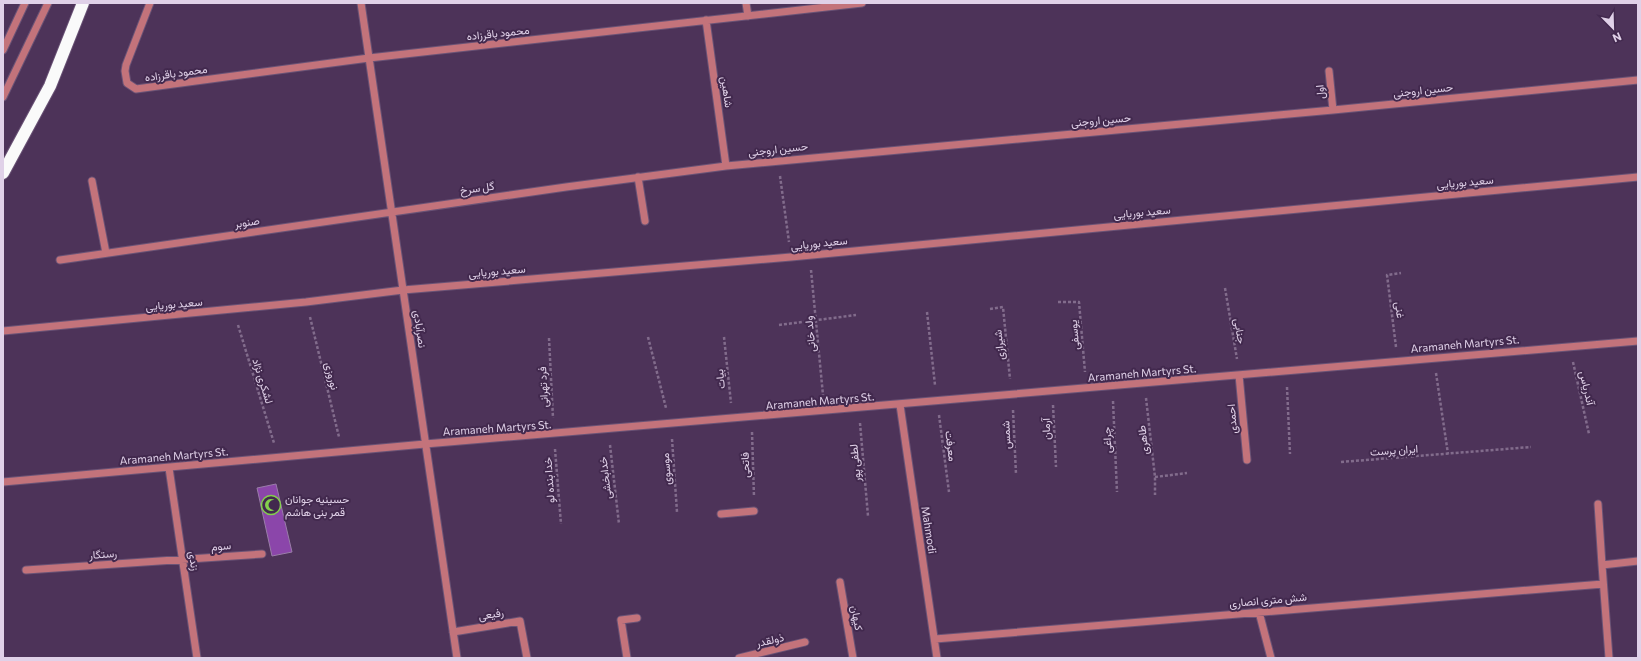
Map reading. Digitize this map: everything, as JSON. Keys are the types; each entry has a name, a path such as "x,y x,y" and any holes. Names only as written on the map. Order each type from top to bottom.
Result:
{"highway":[{"path":"3,173 50,86 83,3"}],"street":[{"path":"3,50 25,3"},
{"path":"3,97 48,3"},
{"name":"محمود باقرزاده","path":"150,3 125,71 128,83 136,89 369,58 862,3"},
{"name":"نصرآبادی","path":"361,3 457,658"},
{"path":"746,3 748,16"},
{"name":"شاهین","path":"706,20 726,166"},
{"name":"اول","path":"1329,71 1333,110"},
{"name":"حسین اروجنی","path":"566,186 778,160 1333,110 1638,80"},
{"name":"سعید بوریایی","path":"3,331 306,302 403,290 791,257 1638,176"},
{"path":"638,177 645,221"},
{"path":"92,181 106,253"},
{"name":"گل سرخ","path":"391,212 566,186"},
{"name":"صنوبر","path":"60,260 391,212"},
{"name":"Aramaneh Martyrs St.","path":"3,482 343,453 426,444 671,425 1638,341"},
{"name":"احمدی","path":"1239,375 1247,460"},
{"name":"Mahmodi","path":"900,404 937,658"},
{"name":"زندی","path":"169,468 197,658"},
{"path":"1598,504 1608,658"},
{"path":"721,514 754,511"},
{"name":"سوم","path":"182,560 262,554"},
{"name":"رستگار","path":"26,570 182,560"},
{"path":"1602,565 1638,561"},
{"name":"کیهان","path":"840,582 853,658"},
{"name":"شش متری انصاری","path":"935,639 1603,584"},
{"path":"1259,612 1271,658"},
{"path":"627,658 621,620 637,618"},
{"name":"رفیعی","path":"453,632 520,621 527,658"},
{"name":"ذولقدر","path":"739,658 805,642"}],"path":[{"path":"778,160 791,257"},
{"name":"ولد خانی","path":"810,255 825,411"},
{"name":"غنی","path":"1398,361 1387,275 1402,273"},
{"name":"جنابی","path":"1226,288 1239,375"},
{"name":"نوروزی","path":"306,302 343,453"},
{"name":"یوسفی","path":"1058,302 1079,302 1087,389"},
{"name":"شیرازی","path":"990,309 1003,306 1012,395"},
{"name":"لشکری نژاد","path":"233,309 278,458"},
{"name":"معرفت","path":"927,312 949,492"},
{"path":"779,325 856,315"},
{"name":"موسوی","path":"648,337 671,425 677,512"},
{"name":"بیات","path":"724,337 732,419"},
{"name":"فرد تهرانی","path":"548,338 554,434"},
{"name":"آندریاس","path":"1569,346 1589,434"},
{"path":"1434,358 1448,454"},
{"path":"1287,371 1290,454"},
{"name":"طاهری","path":"1144,384 1155,477 1155,495"},
{"name":"چراغی","path":"1113,386 1117,492"},
{"name":"آرمان","path":"1053,391 1056,467"},
{"name":"شمس","path":"1012,395 1016,474"},
{"name":"لطفی پور","path":"858,408 868,516"},
{"name":"فاتحی","path":"752,418 754,511"},
{"name":"خدابخشی","path":"608,430 619,524"},
{"name":"خدا بنده لو","path":"554,434 561,524"},
{"name":"ایران پرست","path":"1341,462 1531,447"},
{"path":"1155,477 1187,473"}],"building":[{"name":"حسینیه جوانان قمر بنی هاشم","path":"276,484 292,552 272,556 257,488"}],"place":[{"name":"حسینیه جوانان قمر بنی هاشم","path":"271,505"}]}
